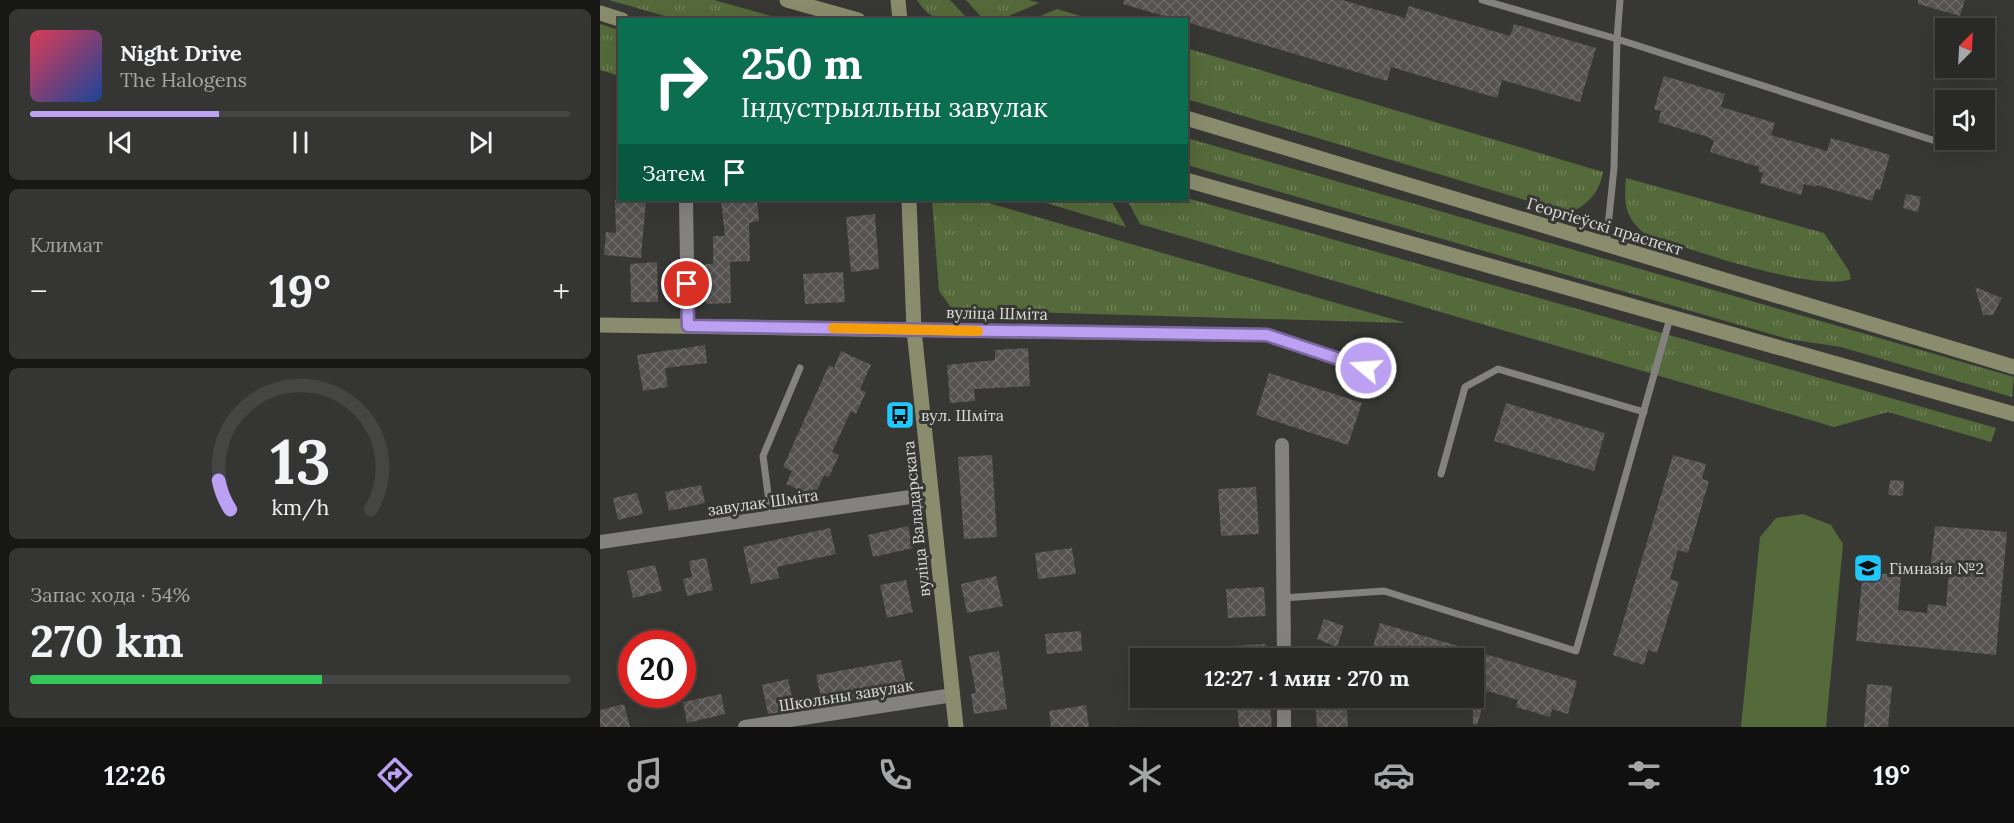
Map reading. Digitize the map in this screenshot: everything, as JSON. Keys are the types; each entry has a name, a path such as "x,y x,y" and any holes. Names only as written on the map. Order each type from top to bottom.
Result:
{"main road":[{"path":"787,0 851,18"},
{"path":"898,0 900,18"},
{"path":"600,13 618,19"},
{"name":"Георгіеўскі праспект","path":"1188,119 2014,367"},
{"path":"1188,181 2014,414"},
{"name":"вуліца Валадарскага","path":"909,201 914,330 956,727"},
{"name":"вуліца Шміта","path":"600,325 914,330"}],"street":[{"path":"686,201 688,326"},
{"name":"вуліца Шміта","path":"914,330 1267,335"},
{"path":"1282,445 1284,648"},
{"name":"завулак Шміта","path":"600,542 931,494"},
{"name":"Школьны завулак","path":"745,727 952,695"},
{"path":"1284,708 1284,727"}],"lane":[{"path":"1482,0 1617,39 1935,141"},
{"path":"1606,246 1614,168 1620,0"},
{"path":"1283,598 1384,591 1576,651 1670,317"},
{"name":"вуліца Шміта","path":"1267,335 1386,375"},
{"path":"771,517 763,456 800,368"},
{"path":"1442,474 1465,387 1498,369 1644,412"}],"green space":[{"path":"609,0 714,0 778,18 672,18"},
{"path":"917,0 950,0 967,18 939,18 922,7"},
{"path":"966,0 1029,0 1039,3 1004,18 982,18"},
{"path":"1057,9 1088,18 1035,18"},
{"path":"600,24 618,30 618,76 600,70"},
{"path":"1188,49 1603,172 1599,186 1592,197 1569,213 1188,99"},
{"path":"1188,138 2014,377 2012,397 1841,347 1788,339 1188,165"},
{"path":"1626,178 1824,233 1849,271 1851,279 1833,282 1780,275 1718,258 1644,233 1629,215 1625,195"},
{"path":"1188,198 1996,428 1991,442 1888,412 1834,427 1140,224 1128,201 1188,201"},
{"path":"932,201 981,201 1406,323 953,310 939,291"},
{"path":"1039,201 1112,201 1126,227"},
{"path":"1803,514 1831,525 1843,544 1826,727 1741,727 1760,537 1776,518"}],"building":[{"path":"1124,0 1342,0 1405,18 1409,6 1510,36 1514,24 1596,48 1580,102 1502,80 1497,98 1391,67 1387,81 1188,23 1188,18 1170,18 1123,4"},
{"path":"1918,0 1965,0 1960,16 1918,4"},
{"path":"1664,76 1725,94 1721,107 1775,123 1771,135 1827,151 1831,138 1890,155 1880,190 1876,189 1872,201 1817,185 1816,187 1804,184 1801,195 1760,183 1763,173 1758,171 1759,167 1710,152 1714,141 1708,137 1658,122 1661,111 1654,109"},
{"path":"1906,194 1921,197 1918,212 1903,208"},
{"path":"615,200 646,201 641,258 604,255 606,232 616,233"},
{"path":"721,201 757,201 759,221 749,223 750,261 730,262 731,303 706,304 705,264 713,264 713,236 725,236"},
{"path":"875,214 879,269 851,272 846,217"},
{"path":"657,262 658,302 631,302 630,264"},
{"path":"843,272 845,302 805,304 803,274"},
{"path":"1975,287 2002,298 1993,315 1983,315"},
{"path":"705,345 707,363 665,368 668,387 643,391 637,355"},
{"path":"1028,348 1030,386 974,389 975,401 950,403 947,365 995,360 995,350"},
{"path":"841,351 871,365 860,389 866,392 856,414 851,411 832,452 839,455 829,477 824,475 814,497 786,484 792,471 783,467 829,365 834,368"},
{"path":"1269,373 1362,403 1348,445 1256,415"},
{"path":"1506,403 1605,433 1594,471 1494,441"},
{"path":"992,455 997,537 964,539 958,457"},
{"path":"1673,455 1706,464 1702,479 1709,481 1688,553 1678,550 1670,579 1679,582 1657,653 1648,650 1644,665 1613,655"},
{"path":"1890,480 1904,481 1903,496 1888,495"},
{"path":"701,485 705,503 669,511 665,492"},
{"path":"1256,487 1259,534 1221,536 1218,489"},
{"path":"637,493 643,514 618,520 613,498"},
{"path":"908,526 913,548 873,557 868,535"},
{"path":"1935,526 2007,532 1996,655 1856,641 1863,572 1901,575 1898,610 1927,613 1928,604 1946,606 1949,572 1930,571"},
{"path":"830,528 836,554 777,567 779,578 751,584 743,547"},
{"path":"1072,548 1076,574 1038,579 1035,553"},
{"path":"706,558 713,590 687,596 683,579 692,577 689,561"},
{"path":"655,565 662,591 633,598 627,571"},
{"path":"996,576 1003,606 967,613 961,584"},
{"path":"906,580 913,612 887,618 880,585"},
{"path":"1264,587 1266,616 1228,618 1226,589"},
{"path":"1324,619 1344,626 1337,647 1317,639"},
{"path":"1380,623 1465,648 1372,648"},
{"path":"1081,631 1082,651 1047,654 1045,634"},
{"path":"1266,644 1266,648 1215,648"},
{"path":"999,651 1007,709 974,714 971,694 976,693 969,656"},
{"path":"1484,654 1577,681 1568,714 1552,709 1550,717 1516,707 1518,700 1487,691 1484,701"},
{"path":"901,660 908,693 823,706 816,675"},
{"path":"788,679 795,710 768,714 762,685"},
{"path":"1867,684 1892,686 1888,727 1864,727"},
{"path":"721,694 725,714 687,723 684,708 696,708 696,699"},
{"path":"1086,705 1089,727 1051,727 1049,711"},
{"path":"618,706 618,708 625,708 630,727 600,727 600,710"},
{"path":"1237,708 1270,708 1272,727 1239,727"},
{"path":"1316,708 1347,708 1348,727 1317,727"},
{"path":"1473,708 1482,708 1477,725 1473,724"}],"slow traffic":[{"path":"833,328 978,331"}],"place":[{"name":"вул. Шміта","path":"900,415"},
{"name":"Гімназія №2","path":"1868,568"}],"route":[{"path":"687,284 688,326 1267,335 1366,368"}]}
